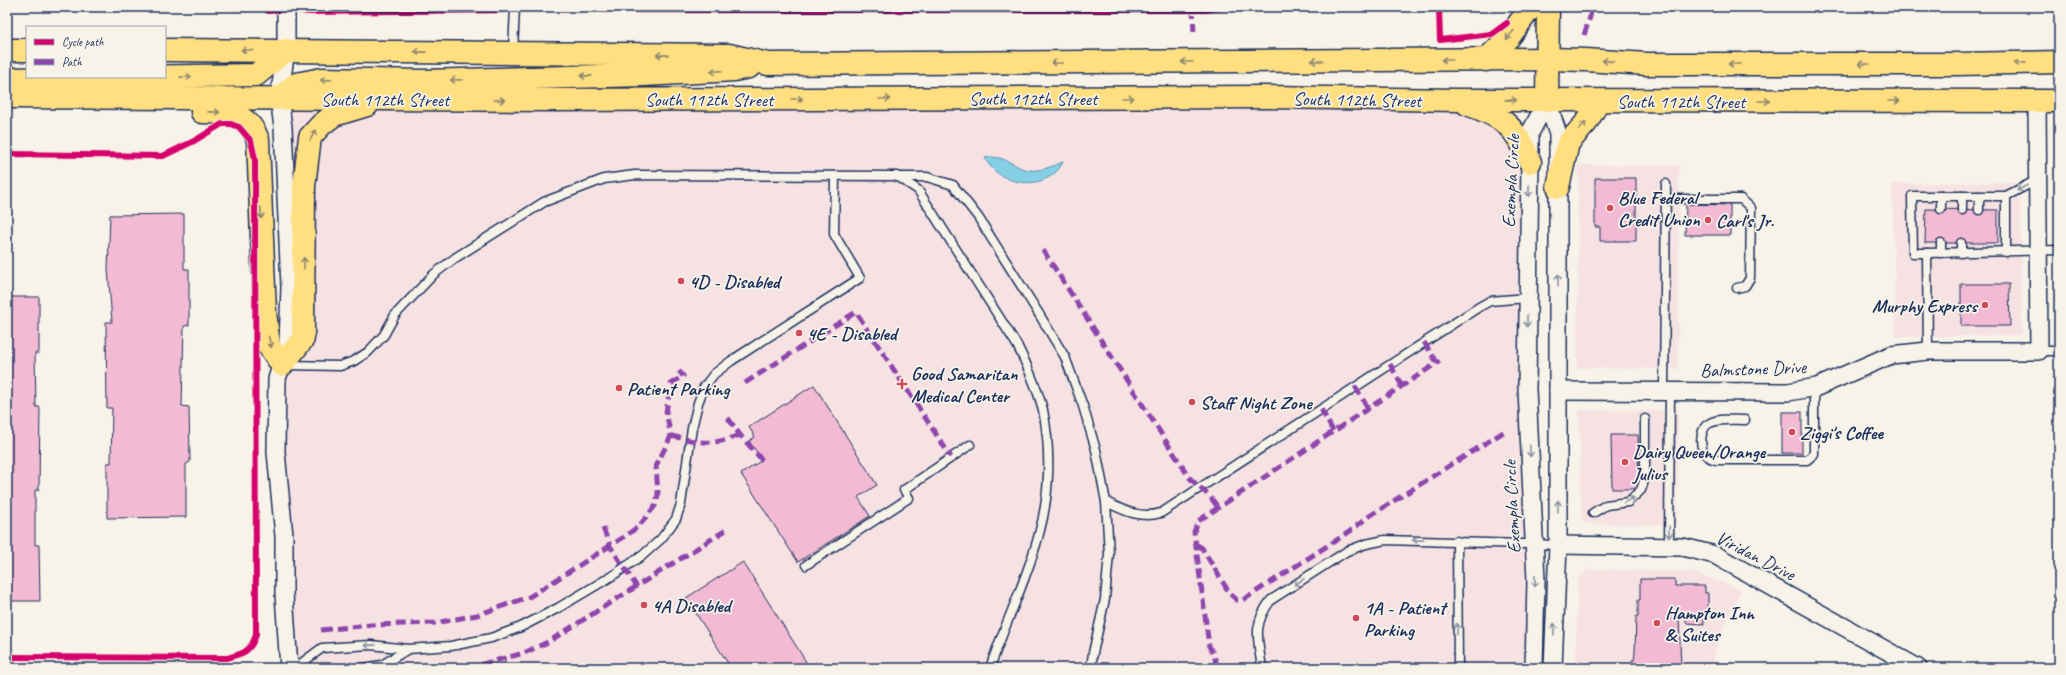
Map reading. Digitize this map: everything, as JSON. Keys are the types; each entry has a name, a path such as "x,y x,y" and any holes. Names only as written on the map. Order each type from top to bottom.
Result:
{"main road":[{"path":"1486,60 1509,37 1531,7"},
{"path":"1548,7 1548,101"},
{"path":"7,50 26,50"},
{"name":"South 112th Street","path":"166,50 729,55 768,64 1548,59 1647,64 1957,64 2059,62"},
{"path":"166,76 256,75 286,50"},
{"path":"278,98 296,84 322,79 422,81 644,75 734,70 768,64"},
{"path":"7,79 69,78"},
{"name":"South 112th Street","path":"7,97 390,99 1267,97 1548,101 2059,101"},
{"path":"7,109 230,112 243,119 254,129 258,140 265,312 270,346 282,365 303,339 304,186 310,137 322,124 334,115 390,99"},
{"path":"1458,100 1481,108 1506,122 1519,138 1530,162"},
{"path":"1558,187 1568,143 1586,123 1599,101"}],"street":[{"path":"286,7 286,50 278,98 283,127 290,287 288,344 277,379 276,452 284,536 284,594 289,668"},
{"path":"1548,101 1558,134 1558,545 1552,668"},
{"name":"Exempla Circle","path":"1534,668 1536,580 1527,389 1530,133 1548,101"},
{"path":"2037,101 2039,351"},
{"name":"Balmstone Drive","path":"1558,391 1788,392 1814,387 1891,355 1928,351 2039,351"},
{"name":"Viridan Drive","path":"1558,545 1669,546 1696,549 1726,560 1918,668"}],"lane":[{"path":"513,53 515,7"},
{"path":"282,365 340,366 354,361 368,352 384,335 395,315 434,274 455,258 524,213 544,202 571,190 604,179 635,175 896,176 928,177 953,185 978,217 1065,357 1083,406 1096,450 1106,502 1109,554 1105,599 1091,668"},
{"path":"295,668 322,648 371,645 408,650 451,646 491,638 521,627 612,576 643,555 661,539 676,519 681,504 692,428 702,393 707,383 714,374 731,361 860,278 834,234 835,176"},
{"path":"896,176 918,190 1017,345 1030,370 1043,410 1047,452 1047,492 1039,534 990,668"},
{"path":"2038,180 2006,196 1912,196 1913,253 2059,250"},
{"path":"1666,184 1669,546"},
{"path":"1941,196 1942,209"},
{"path":"1962,196 1962,210"},
{"path":"1979,210 1980,196"},
{"path":"2006,196 2006,252"},
{"path":"1666,199 1741,199 1751,208 1750,278 1745,286 1737,288"},
{"path":"1941,253 1942,243"},
{"path":"1961,243 1961,253"},
{"path":"1978,243 1979,252"},
{"path":"1927,253 1928,351"},
{"path":"1106,502 1138,516 1150,516 1161,513 1479,307 1490,302 1527,298"},
{"path":"2039,351 2059,350"},
{"path":"1745,420 1718,420 1708,423 1702,432 1702,450 1706,456 1716,460 1808,460 1814,454 1814,387"},
{"path":"1593,513 1606,505 1628,502 1640,490 1645,478 1645,419"},
{"path":"806,565 909,498 904,490 970,445"},
{"path":"1262,668 1258,622 1262,611 1271,600 1347,551 1366,544 1385,540 1558,545"},
{"path":"1457,541 1458,668"},
{"path":"362,668 382,665 408,650"}],"shaded area":[{"name":"Good Samaritan Medical Center","path":"279,98 1458,100 1507,122 1530,162 1534,668 289,668 282,365 288,344"},
{"path":"1578,165 1679,166 1678,369 1577,368"},
{"path":"2020,182 2022,335 1896,337 1892,184"},
{"path":"1579,410 1678,411 1677,525 1584,524 1581,512"},
{"path":"1588,569 1693,572 1741,590 1719,639 1711,668 1575,668 1578,579"}],"water":[{"path":"990,157 1007,161 1023,169 1029,170 1040,170 1063,162 1056,172 1046,179 1035,182 1024,182 1012,180 1001,175 992,168 985,158"}],"building":[{"path":"1595,178 1636,178 1636,241 1600,241 1600,227 1595,227"},
{"name":"Carl's Jr.","path":"1686,204 1730,205 1730,235 1685,235"},
{"name":"Murphy Express","path":"1926,209 1998,210 1998,243 1925,243"},
{"path":"184,214 184,269 189,269 189,325 184,326 182,406 189,407 190,462 186,464 186,517 107,518 107,463 111,463 112,408 107,408 106,322 112,322 108,269 110,215"},
{"name":"Murphy Express","path":"1961,284 2009,284 2010,326 1961,326"},
{"path":"7,297 39,297 39,353 35,353 36,407 40,407 39,490 35,490 35,545 39,545 40,601 7,601"},
{"path":"814,385 877,485 858,497 870,516 798,562 741,474 762,460 749,441 755,437 749,427"},
{"name":"Ziggi's Coffee","path":"1782,412 1802,412 1802,453 1782,453"},
{"name":"Dairy Queen/Orange Julius","path":"1611,435 1638,435 1639,489 1612,489"},
{"path":"743,562 810,668 731,668 686,598"},
{"name":"Hampton Inn & Suites","path":"1640,579 1675,579 1675,586 1705,586 1705,593 1708,593 1708,617 1704,617 1704,624 1686,623 1686,617 1679,617 1681,668 1632,668 1632,660 1634,660 1635,652 1636,616 1638,616 1638,600 1640,600"}],"marked path":[{"path":"525,9 539,7"},
{"path":"1193,7 1194,37"},
{"path":"1584,35 1592,7"},
{"path":"1043,250 1189,477 1208,495 1218,508"},
{"path":"745,383 856,312 951,457"},
{"path":"1424,342 1437,363"},
{"path":"1217,667 1214,655 1209,646 1194,532 1198,521 1440,361"},
{"path":"1390,364 1402,386"},
{"path":"321,630 371,625 435,623 477,615 529,597 624,537 640,525 655,506 658,495 656,466 671,436 666,412 671,384 683,376 679,371"},
{"path":"1355,386 1368,408"},
{"path":"1321,409 1333,431"},
{"path":"728,418 740,435 762,460"},
{"path":"1197,545 1202,548 1230,594 1237,600 1243,600 1349,532 1368,517 1505,431"},
{"path":"671,436 712,442 729,439 740,435"},
{"path":"603,528 610,546 637,587"},
{"path":"467,668 524,653 548,642 726,530"}],"cycle path":[{"path":"268,7 268,11 286,9 310,12 502,10"},
{"path":"589,7 623,10 1204,10 1229,7"},
{"path":"1313,7 1364,7"},
{"path":"1439,7 1440,40 1492,34 1507,23"},
{"path":"7,154 163,156 194,141 222,124 231,124 239,127 251,141 255,159 256,635 254,641 246,651 227,658 7,657"}],"place":[{"name":"Blue Federal Credit Union","path":"1610,208"},
{"name":"Carl's Jr.","path":"1708,220"},
{"name":"4D - Disabled","path":"681,281"},
{"name":"Murphy Express","path":"1985,305"},
{"name":"4E - Disabled","path":"799,333"},
{"name":"Good Samaritan Medical Center","path":"902,384"},
{"name":"Patient Parking","path":"619,388"},
{"name":"Staff Night Zone","path":"1192,402"},
{"name":"Ziggi's Coffee","path":"1792,432"},
{"name":"Dairy Queen/Orange Julius","path":"1625,462"},
{"name":"4A Disabled","path":"644,605"},
{"name":"1A - Patient Parking","path":"1356,618"},
{"name":"Hampton Inn & Suites","path":"1657,623"}]}
